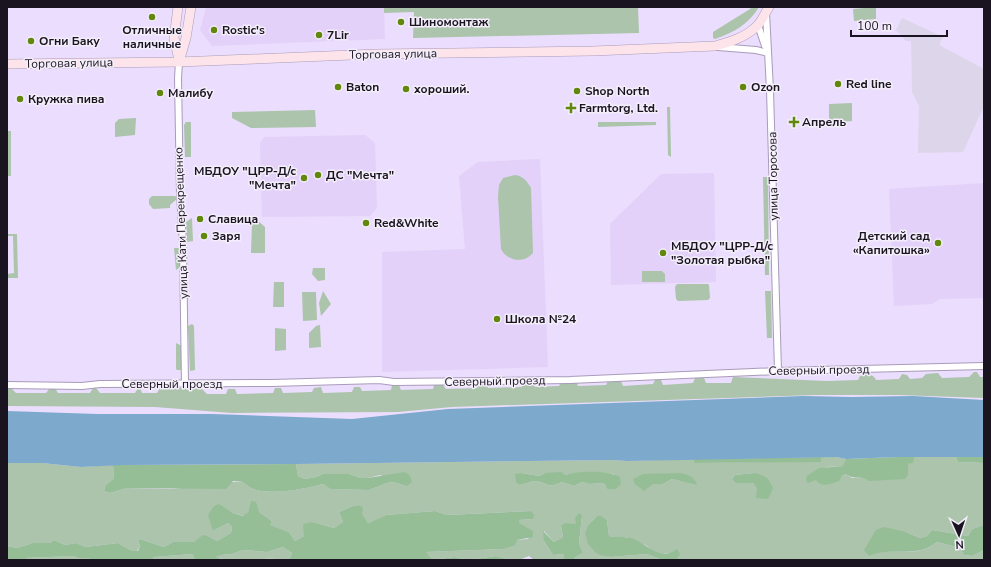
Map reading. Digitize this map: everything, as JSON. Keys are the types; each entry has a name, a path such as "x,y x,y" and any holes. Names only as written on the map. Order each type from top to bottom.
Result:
{"street":[{"name":"улица Кати Перекрещенко","path":"178,7 174,38 179,62"},
{"name":"улица Кати Перекрещенко","path":"185,384 178,78 179,62 186,38 191,7"},
{"name":"Торговая улица","path":"7,64 179,62 338,55 593,51 715,46 732,42 748,33 758,25 767,9"},
{"name":"улица Торосова","path":"767,9 778,371"},
{"path":"758,25 767,33"},
{"path":"758,25 768,53"},
{"path":"715,46 756,50 768,53"},
{"name":"Северный проезд","path":"7,385 82,386 100,384 185,384 379,380 394,382 570,380 778,371 984,366"}],"shaded area":[{"path":"206,7 384,7 385,39 212,46 200,30"},
{"path":"902,18 943,37 939,45 984,69 984,106 963,152 918,153 919,106 912,92 911,41 906,41 896,30"},
{"name":"ДС \"Мечта\"","path":"365,135 375,143 377,208 370,216 262,217 260,143 264,137"},
{"path":"540,159 548,367 382,372 382,252 465,249 459,176 478,162"},
{"name":"МБДОУ \"ЦРР-Д/с \"Золотая рыбка\"","path":"714,173 716,282 611,285 610,224 661,174"},
{"name":"Детский сад «Капитошка»","path":"984,183 984,298 940,299 932,304 894,306 889,189"}],"green space":[{"path":"384,7 638,7 639,33 413,38 414,12 384,13"},
{"path":"752,7 759,7 755,13 740,27 728,34 715,39 713,38 713,32"},
{"path":"876,7 876,19 854,21 853,9"},
{"path":"852,103 852,121 829,123 829,104"},
{"path":"667,107 670,107 671,157 668,155"},
{"path":"315,110 316,127 251,128 232,118 232,112"},
{"path":"136,118 135,135 115,137 115,123 119,119"},
{"path":"186,122 191,122 191,157 185,157 184,125"},
{"path":"598,122 656,122 656,125 598,127"},
{"path":"7,131 11,131 11,176 7,176"},
{"path":"515,175 524,179 531,188 533,253 521,260 516,260 507,256 501,249 498,197 499,185 503,178"},
{"path":"763,177 768,177 769,275 765,275"},
{"path":"152,196 175,196 178,198 170,205 170,208 153,209 149,204 149,199"},
{"path":"192,218 193,241 187,242 186,222"},
{"path":"258,221 265,227 265,253 251,253 252,223"},
{"path":"7,234 17,234 18,278 7,278 7,274 14,273 13,236 7,236"},
{"path":"174,248 180,248 180,267 176,270"},
{"path":"313,268 325,268 325,280 318,281 312,274"},
{"path":"642,271 662,271 665,274 665,282 642,282"},
{"path":"274,282 284,282 284,307 273,307"},
{"path":"677,284 708,284 710,298 708,300 678,301 676,299 675,287"},
{"path":"323,291 331,304 321,316 319,303"},
{"path":"765,291 771,291 772,338 767,338"},
{"path":"302,292 316,292 317,320 303,321"},
{"path":"192,324 194,326 195,370 190,371 188,326"},
{"path":"320,325 321,347 309,348 309,333 316,326"},
{"path":"275,328 286,329 286,350 275,351"},
{"path":"176,343 182,346 182,370 176,369"},
{"path":"974,372 977,372 980,377 984,377 984,398 899,395 815,395 452,407 398,412 232,413 155,407 7,406 7,389 12,389 16,393 46,393 50,388 55,388 58,393 90,393 93,388 96,388 100,393 135,393 138,388 140,388 142,393 157,393 160,388 201,388 207,394 226,394 228,389 235,389 237,394 273,393 275,388 281,388 283,393 312,392 314,388 321,387 323,393 352,392 354,387 360,387 362,391 391,390 392,385 399,385 401,390 433,389 434,385 443,385 446,389 477,388 479,383 486,383 488,388 522,387 524,382 532,382 535,387 559,386 561,382 576,381 578,386 606,385 608,381 621,381 623,386 653,384 655,380 661,380 663,385 693,383 695,378 704,378 706,383 731,383 733,377 827,381 858,380 860,376 871,375 876,380 899,379 902,374 907,375 910,379 922,378 926,374 938,373 942,378 969,377"},
{"path":"821,457 846,459 844,466 826,467 816,480 846,474 852,478 908,474 908,464 913,462 915,457 956,457 958,462 984,463 984,525 972,529 968,536 932,530 927,536 920,538 906,532 869,555 886,552 922,550 937,542 960,548 964,555 972,556 984,550 984,560 578,560 574,558 583,553 579,543 582,516 576,524 561,526 563,537 554,542 544,531 544,541 553,555 564,554 564,560 534,560 529,556 519,560 496,556 469,560 454,557 432,560 425,552 504,549 517,540 528,539 532,531 519,524 519,520 533,519 531,511 447,515 435,511 386,515 368,523 361,514 359,505 339,512 343,522 334,528 313,522 304,536 295,541 289,532 269,525 272,521 259,512 251,502 248,512 244,516 233,513 219,505 213,531 228,523 232,527 231,533 217,541 208,536 194,542 173,542 164,547 143,540 138,540 140,546 137,551 132,551 118,543 86,547 76,543 65,545 54,540 50,543 33,543 17,548 7,546 7,463 42,463 81,467 113,465 114,478 105,486 104,491 110,493 127,488 173,489 242,481 249,487 256,490 275,492 296,490 323,484 332,489 369,490 393,482 407,486 380,475 361,478 349,474 323,474 305,479 298,476 296,464 693,459 694,463 821,461","holes":["522,473 539,476 545,473 565,475 576,473 614,474 615,489 607,489 604,483 589,484 582,482 574,486 562,482 548,485 536,481 520,485","682,473 698,484 672,479 663,484 653,484","754,473 768,499 753,483 732,479 735,475","597,516 602,516 607,520 609,536 626,537 647,546 655,553 673,553 677,550 677,559 660,559 647,554 611,557 596,553 589,524"]},
{"path":"821,457 821,462 694,463 693,459"},
{"path":"915,457 913,463 908,464 908,474 905,479 869,481 846,474 842,476 839,481 826,485 821,484 816,480 808,483 806,480 807,476 819,468 843,466 846,459"},
{"path":"956,457 984,457 984,463 958,462"},
{"path":"296,464 298,476 305,479 323,474 349,474 361,478 368,478 405,472 410,476 412,482 407,486 393,482 387,483 369,490 331,489 323,484 296,490 275,492 256,490 241,481 233,481 226,489 127,488 110,493 104,491 105,486 114,478 113,465"},
{"path":"561,472 565,475 585,472 607,473 620,477 621,484 616,489 607,489 604,483 589,484 582,482 574,486 562,482 548,485 532,481 520,485 516,482 515,474 522,473 539,476 545,473"},
{"path":"682,473 692,477 698,485 672,479 663,484 653,484 644,491 635,484 633,479 643,474"},
{"path":"754,473 768,479 773,488 768,499 756,498 757,488 753,483 736,483 732,479 735,475"},
{"path":"251,501 256,502 259,512 272,521 270,525 289,532 295,541 304,536 303,524 313,522 334,528 343,522 339,512 359,505 363,508 362,514 368,523 386,515 435,511 447,515 531,511 534,515 533,519 519,520 519,523 533,531 533,537 517,540 515,545 504,549 426,552 432,560 283,560 290,558 292,553 283,547 267,552 243,550 216,557 224,560 184,560 195,559 193,554 154,557 152,560 90,560 90,558 78,558 73,556 7,560 7,546 17,548 33,543 50,543 54,540 65,545 76,543 86,547 118,543 132,551 138,551 140,546 138,540 143,540 164,547 173,542 194,542 203,535 217,541 231,533 232,527 228,523 213,531 208,515 214,506 219,504 233,513 243,516 248,512"},
{"path":"579,513 582,516 579,543 583,553 574,558 578,560 564,560 564,554 553,555 544,541 543,531 554,542 563,537 561,526 565,523 576,524 575,518"},
{"path":"597,516 602,516 607,520 609,536 626,537 637,540 659,553 671,553 677,549 680,554 677,559 660,559 647,554 611,557 600,555 596,553 588,544 585,533 589,524"},
{"path":"984,525 984,550 972,556 964,555 960,548 937,542 930,547 921,550 877,553 869,556 864,550 876,530 884,527 906,532 920,538 927,536 932,530 968,536 972,529"},
{"path":"283,547 292,553 290,558 234,560 215,557 232,554 243,550 267,552"},
{"path":"193,554 196,559 152,560 154,557"},
{"path":"73,556 78,558 90,558 90,560 24,560 25,558"},
{"path":"496,556 518,560 469,560"},
{"path":"454,557 469,560 432,560"}],"water":[{"path":"803,396 913,396 984,400 984,457 897,457 846,459 836,457 627,461 124,465 81,467 42,463 7,463 7,411 97,414 212,414 352,419 448,409"}],"place":[{"name":"Отличные наличные","path":"152,17"},
{"name":"Шиномонтаж","path":"401,22"},
{"name":"Rostic's","path":"214,30"},
{"name":"7Lir","path":"319,35"},
{"name":"Огни Баку","path":"31,41"},
{"name":"Red line","path":"838,84"},
{"name":"Baton","path":"338,87"},
{"name":"Ozon","path":"743,87"},
{"name":"хороший.","path":"406,89"},
{"name":"Shop North","path":"577,91"},
{"name":"Малибу","path":"160,93"},
{"name":"Кружка пива","path":"20,99"},
{"name":"Farmtorg, Ltd.","path":"571,108"},
{"name":"Апрель","path":"794,122"},
{"name":"ДС \"Мечта\"","path":"318,175"},
{"name":"МБДОУ \"ЦРР-Д/с \"Мечта\"","path":"304,178"},
{"name":"Славица","path":"200,219"},
{"name":"Red&White","path":"366,223"},
{"name":"Заря","path":"204,236"},
{"name":"Детский сад «Капитошка»","path":"938,243"},
{"name":"МБДОУ \"ЦРР-Д/с \"Золотая рыбка\"","path":"663,253"},
{"name":"Школа №24","path":"497,319"}]}
